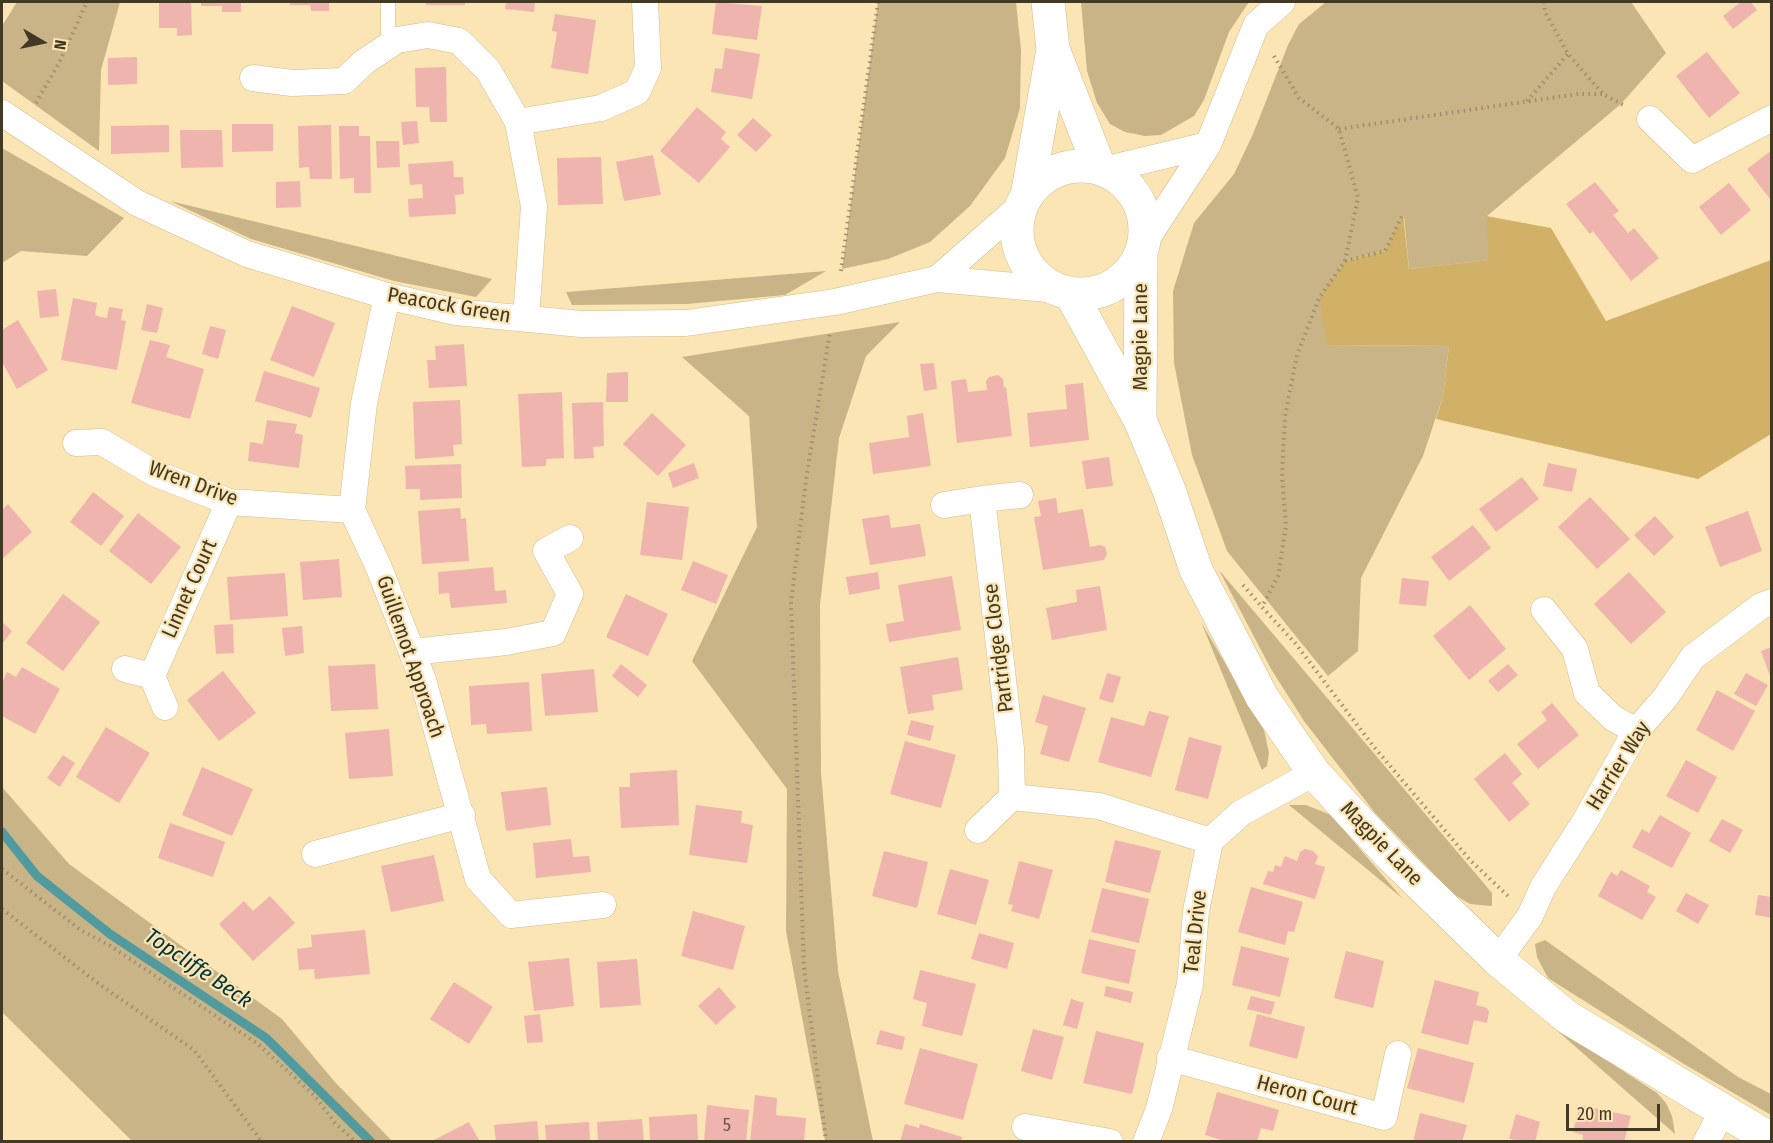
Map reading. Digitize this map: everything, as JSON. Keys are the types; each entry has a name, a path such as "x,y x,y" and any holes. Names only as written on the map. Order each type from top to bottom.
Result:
{"street":[{"path":"518,122 601,108 637,92 648,68 645,2"},
{"path":"1048,2 1053,49 1102,170"},
{"path":"1053,49 1026,199 1019,215 1018,233 1022,254 1040,279 1065,292 1093,294 1113,286 1130,273 1142,249 1208,145 1256,25 1282,2"},
{"path":"253,78 292,83 344,81 364,62 397,40 428,34 459,41 488,70 518,122 534,206 526,319"},
{"path":"1650,119 1692,160 1772,118"},
{"name":"Peacock Green","path":"12,120 137,203 237,250 387,296 456,312 582,324 686,323 835,302 937,279 1065,292"},
{"path":"1102,170 1208,145"},
{"path":"1026,199 1041,180 1059,170 1079,166 1102,170 1126,184 1136,197 1144,215 1142,249"},
{"name":"Peacock Green","path":"937,279 1026,199"},
{"name":"Magpie Lane","path":"1140,420 1142,249"},
{"name":"Magpie Lane","path":"1065,292 1140,420 1169,490 1196,570 1262,697 1314,772 1391,856 1498,960 1567,1017 1772,1140"},
{"path":"352,510 364,403 387,296"},
{"name":"Wren Drive","path":"76,443 102,442 154,473 229,502 352,510"},
{"path":"944,505 1020,495"},
{"name":"Partridge Close","path":"982,499 1011,749 1012,798"},
{"name":"Linnet Court","path":"152,676 229,502"},
{"name":"Guillemot Approach","path":"352,510 379,568 423,680 478,879 511,915 603,905"},
{"path":"412,652 506,642 553,633 570,594 546,551 570,538"},
{"name":"Harrier Way","path":"1498,960 1530,916 1543,886 1587,818 1636,732 1665,698 1692,657 1761,606 1772,602"},
{"path":"1544,610 1575,649 1587,693 1613,718 1636,732"},
{"path":"125,669 152,676 165,707"},
{"path":"978,830 1012,798 1099,806 1210,841 1241,813 1314,772"},
{"path":"315,854 462,815"},
{"name":"Teal Drive","path":"1146,1142 1159,1109 1190,984 1196,910 1210,841"},
{"name":"Heron Court","path":"1170,1058 1384,1117 1398,1054"},
{"path":"1706,1142 1722,1112"},
{"path":"1025,1127 1110,1142"}],"lane":[{"path":"388,2 388,45"}],"path":[{"path":"12,120 59,63 87,2"},
{"path":"826,1142 804,968 791,602 807,473 835,302 878,2"},
{"path":"1545,2 1545,12 1568,54 1603,94 1650,119"},
{"path":"1256,25 1299,98 1339,129 1358,198 1345,261 1319,298 1297,355 1285,416 1282,476 1286,526 1278,576 1262,607 1295,643 1374,747 1470,860 1530,916"},
{"path":"1526,102 1568,54"},
{"path":"1339,129 1578,94 1603,94"},
{"path":"1345,261 1385,251 1404,214"},
{"path":"2,869 82,931 109,945 258,1044 315,1096 335,1123 356,1142"},
{"path":"2,909 99,984 194,1050 262,1142"}],"shaded area":[{"path":"17,2 120,2 101,70 99,151 2,81 2,26"},
{"path":"878,2 1016,2 1021,50 1020,108 1005,158 970,206 930,242 888,259 842,269"},
{"path":"1081,2 1249,2 1229,32 1204,100 1194,116 1161,135 1145,136 1125,132 1110,124 1097,103 1087,71"},
{"path":"1326,2 1631,2 1666,53 1621,104 1487,216 1490,260 1409,269 1404,216 1385,251 1345,261 1327,345 1449,346 1443,396 1423,456 1361,578 1358,651 1328,676 1227,551 1192,455 1174,363 1173,291 1194,223 1234,174 1299,24"},
{"path":"2,148 124,218 87,256 21,251 2,263"},
{"path":"170,201 492,279 476,297 394,281 251,239"},
{"path":"1403,214 1409,269 1489,260 1486,216 1551,228 1606,321 1771,260 1771,434 1698,479 1436,419 1443,396 1449,346 1327,345 1319,298 1345,261 1385,251"},
{"path":"826,271 785,295 687,304 572,305 566,292"},
{"path":"900,322 866,356 839,438 820,605 821,772 838,971 873,1141 825,1141 786,931 787,789 692,661 757,527 749,416 682,357"},
{"path":"1219,570 1492,893 1492,906 1470,904 1453,894 1375,813 1304,721 1271,669"},
{"path":"1201,622 1264,730 1269,753 1267,766 1262,770"},
{"path":"2,787 69,864 282,1019 334,1081 392,1141 132,1141 2,1012"},
{"path":"1289,805 1306,805 1331,815 1402,898"},
{"path":"1545,940 1738,1077 1771,1094 1771,1115 1684,1064 1548,978 1537,957 1535,944"},
{"path":"1545,1020 1657,1093 1666,1103 1672,1116 1675,1134"}],"building":[{"path":"159,2 191,2 192,35 177,36 177,28 159,28"},
{"path":"201,2 241,2 241,12 222,12 222,6 201,6"},
{"path":"290,2 329,2 329,11 311,11 310,5 290,5"},
{"path":"426,2 465,2 465,5 426,5"},
{"path":"506,2 535,2 534,12 505,9"},
{"path":"716,2 762,6 757,40 712,34"},
{"path":"1741,2 1751,2 1757,10 1733,29 1723,16"},
{"path":"555,14 596,20 588,74 551,68 557,32 552,31"},
{"path":"725,48 760,54 752,99 711,92 715,68 722,69"},
{"path":"1707,52 1740,93 1709,118 1676,76"},
{"path":"137,57 137,84 108,85 108,58"},
{"path":"446,67 447,122 430,122 429,107 416,107 415,68"},
{"path":"697,107 726,132 721,139 730,147 699,183 660,151"},
{"path":"753,118 772,135 756,152 737,135"},
{"path":"417,121 419,143 403,145 401,122"},
{"path":"232,124 273,124 273,151 232,152"},
{"path":"169,125 169,152 111,154 111,126"},
{"path":"331,125 332,179 310,179 309,167 299,168 298,126"},
{"path":"339,126 359,126 359,136 370,136 371,193 354,193 354,178 340,179"},
{"path":"180,130 222,130 223,167 181,168"},
{"path":"376,141 399,141 400,167 377,168"},
{"path":"1772,150 1772,197 1770,199 1747,169"},
{"path":"653,155 661,195 624,201 616,162"},
{"path":"601,157 603,204 558,205 557,158"},
{"path":"453,161 454,177 463,177 464,194 455,195 456,214 409,217 408,199 423,198 422,184 410,185 408,164"},
{"path":"300,181 301,207 276,208 276,182"},
{"path":"1595,182 1619,211 1613,215 1628,233 1634,228 1659,258 1631,281 1593,231 1590,234 1566,204"},
{"path":"1729,183 1751,210 1721,235 1699,207"},
{"path":"56,289 59,316 40,318 37,291"},
{"path":"73,298 97,303 95,315 101,317 107,318 109,307 123,309 121,320 126,321 117,370 61,360"},
{"path":"147,304 163,308 157,333 141,330"},
{"path":"292,306 335,323 314,377 270,360"},
{"path":"18,320 48,370 17,389 2,362 2,330"},
{"path":"210,326 226,330 218,359 202,354"},
{"path":"150,340 170,345 166,357 204,369 190,419 131,403"},
{"path":"464,344 467,386 429,388 427,360 436,360 435,346"},
{"path":"934,363 937,389 924,391 920,364"},
{"path":"264,371 320,388 311,418 255,401"},
{"path":"628,372 628,402 606,402 607,373"},
{"path":"998,375 1003,379 1004,388 1006,387 1012,436 957,443 951,381 966,379 968,392 987,390 986,381 989,377"},
{"path":"1083,383 1089,440 1030,447 1027,413 1067,409 1065,385"},
{"path":"562,392 564,458 546,459 546,466 522,467 518,394"},
{"path":"460,400 462,444 453,445 454,456 415,459 413,402"},
{"path":"603,402 604,446 593,447 594,458 574,459 572,403"},
{"path":"652,413 686,445 658,476 623,444"},
{"path":"923,413 931,466 873,474 869,443 909,437 907,416"},
{"path":"267,420 297,424 295,433 303,435 299,468 248,461 250,442 263,444"},
{"path":"1109,457 1113,486 1086,489 1082,461"},
{"path":"694,463 699,478 673,488 668,473"},
{"path":"1548,463 1577,469 1572,492 1543,486"},
{"path":"461,464 462,498 420,500 420,489 406,489 405,466"},
{"path":"1522,477 1539,499 1496,532 1479,509"},
{"path":"93,492 124,516 101,546 70,522"},
{"path":"1590,497 1630,539 1597,569 1558,527"},
{"path":"1056,498 1058,513 1083,509 1090,547 1100,545 1105,547 1107,554 1104,560 1043,570 1034,517 1041,516 1038,501"},
{"path":"647,502 689,507 682,560 640,555"},
{"path":"8,504 32,532 2,559 2,510"},
{"path":"460,508 461,519 466,518 469,561 422,564 418,511"},
{"path":"1748,511 1762,551 1720,567 1705,527"},
{"path":"138,513 181,547 151,584 109,551"},
{"path":"889,515 891,528 920,524 926,556 870,565 862,519"},
{"path":"1655,516 1674,537 1654,556 1634,535"},
{"path":"1473,525 1491,548 1449,581 1431,557"},
{"path":"339,559 342,597 303,600 300,562"},
{"path":"693,561 728,575 716,604 681,590"},
{"path":"493,567 495,591 506,590 507,603 451,608 449,593 439,594 438,572"},
{"path":"878,572 880,589 849,595 846,577"},
{"path":"1629,572 1666,612 1631,644 1594,604"},
{"path":"285,573 288,616 230,620 227,577"},
{"path":"952,576 961,630 889,642 886,624 904,621 898,585"},
{"path":"1402,578 1429,581 1426,606 1399,604"},
{"path":"1100,586 1107,630 1052,640 1046,608 1077,602 1076,590"},
{"path":"63,594 100,622 63,671 26,643"},
{"path":"626,594 668,614 648,656 606,637"},
{"path":"1470,605 1506,649 1469,680 1433,636"},
{"path":"2,622 12,631 2,644"},
{"path":"233,624 234,653 216,654 214,625"},
{"path":"302,626 304,653 285,656 282,628"},
{"path":"1772,647 1772,679 1771,679 1761,651"},
{"path":"958,657 963,690 932,695 934,710 908,714 900,667"},
{"path":"375,664 378,709 331,711 328,666"},
{"path":"621,664 647,685 638,697 612,676"},
{"path":"1508,664 1518,675 1498,692 1488,681"},
{"path":"22,667 60,689 35,734 2,716 2,683 7,672 16,677"},
{"path":"594,669 598,712 545,716 541,674"},
{"path":"223,671 256,713 219,741 187,700"},
{"path":"1107,673 1121,677 1113,703 1099,699"},
{"path":"1746,673 1768,685 1756,706 1734,694"},
{"path":"529,682 532,731 487,734 486,724 471,725 469,686"},
{"path":"1717,690 1755,711 1733,751 1696,730"},
{"path":"1043,695 1086,708 1069,762 1040,754 1048,726 1035,722"},
{"path":"1552,703 1579,735 1538,769 1517,744 1547,720 1541,712"},
{"path":"1149,711 1169,716 1151,777 1098,762 1111,717 1144,726"},
{"path":"911,720 934,726 930,741 907,735"},
{"path":"106,727 150,753 119,803 76,777"},
{"path":"389,729 393,776 349,779 345,733"},
{"path":"1189,737 1222,746 1208,799 1175,790"},
{"path":"905,741 956,755 941,808 890,794"},
{"path":"1505,753 1522,774 1512,783 1530,804 1509,822 1474,779"},
{"path":"63,755 75,763 60,787 47,778"},
{"path":"1686,760 1717,777 1698,813 1666,796"},
{"path":"202,767 253,789 232,836 182,815"},
{"path":"677,770 679,825 621,828 619,787 630,787 630,773"},
{"path":"547,787 551,825 506,831 501,792"},
{"path":"696,805 742,811 741,823 753,825 747,863 689,855"},
{"path":"1660,815 1691,833 1672,868 1632,847 1642,829 1649,833"},
{"path":"1722,819 1743,830 1730,853 1709,841"},
{"path":"170,823 225,842 213,877 158,858"},
{"path":"571,839 573,857 589,856 591,872 536,878 533,843"},
{"path":"1115,840 1161,851 1150,893 1105,882"},
{"path":"1305,849 1313,851 1318,856 1315,864 1325,867 1315,899 1263,884 1268,871 1273,872 1275,865 1281,867 1285,856 1297,861 1300,852"},
{"path":"884,851 928,862 917,908 872,896"},
{"path":"434,855 444,901 391,912 381,866"},
{"path":"1019,861 1053,870 1039,919 1011,911 1013,905 1008,904"},
{"path":"950,869 989,880 976,925 937,914"},
{"path":"1621,870 1650,886 1647,892 1656,897 1642,920 1598,896 1611,872 1617,876"},
{"path":"1251,887 1303,902 1294,932 1288,931 1285,945 1238,932"},
{"path":"1102,888 1149,899 1139,943 1091,932"},
{"path":"1686,893 1709,905 1698,924 1676,911"},
{"path":"1758,895 1772,897 1772,918 1755,915"},
{"path":"270,896 295,923 253,961 219,924 244,901 253,911"},
{"path":"693,911 745,926 733,970 681,956"},
{"path":"365,930 370,974 315,979 314,969 299,970 297,949 312,947 311,935"},
{"path":"979,933 1014,943 1007,969 971,959"},
{"path":"1089,939 1136,950 1129,984 1081,973"},
{"path":"1241,946 1289,958 1280,997 1232,985"},
{"path":"1346,951 1384,961 1373,1008 1334,998"},
{"path":"569,958 574,1006 534,1011 528,962"},
{"path":"637,959 641,1005 600,1008 597,962"},
{"path":"920,970 976,984 962,1036 922,1026 927,1003 913,999"},
{"path":"1435,980 1479,992 1476,1005 1487,1008 1489,1012 1487,1023 1474,1020 1468,1045 1421,1033"},
{"path":"454,982 493,1007 469,1044 430,1019"},
{"path":"1106,986 1133,992 1131,1003 1104,996"},
{"path":"719,987 736,1007 716,1025 698,1006"},
{"path":"1251,996 1275,1002 1271,1015 1247,1009"},
{"path":"1071,999 1084,1003 1077,1029 1063,1025"},
{"path":"540,1014 543,1042 527,1043 524,1016"},
{"path":"1257,1014 1305,1027 1297,1059 1249,1046"},
{"path":"1033,1029 1064,1037 1052,1080 1021,1071"},
{"path":"880,1030 905,1037 902,1050 876,1044"},
{"path":"1096,1031 1144,1043 1132,1094 1083,1083"},
{"path":"920,1048 978,1064 963,1120 904,1104"},
{"path":"1418,1048 1474,1063 1464,1103 1407,1088"},
{"path":"1217,1092 1279,1110 1273,1131 1261,1128 1257,1142 1228,1142 1205,1135"},
{"path":"755,1095 777,1098 776,1115 806,1118 804,1142 750,1142"},
{"path":"707,1105 749,1110 746,1142 704,1142"},
{"path":"1580,1105 1631,1116 1624,1142 1582,1142 1583,1135 1573,1132"},
{"path":"1420,1113 1467,1125 1462,1142 1413,1142"},
{"path":"697,1114 698,1142 650,1142 649,1117"},
{"path":"1516,1114 1540,1122 1535,1142 1509,1139"},
{"path":"642,1119 644,1142 598,1142 597,1122"},
{"path":"537,1121 539,1142 496,1142 494,1125"},
{"path":"469,1122 480,1142 430,1142"},
{"path":"589,1122 590,1142 546,1142 545,1125"},
{"path":"905,1124 919,1128 920,1124 962,1137 961,1142 900,1142"}],"waterway":[{"name":"Topcliffe Beck","path":"2,832 37,876 110,934 266,1038 371,1142"}]}
